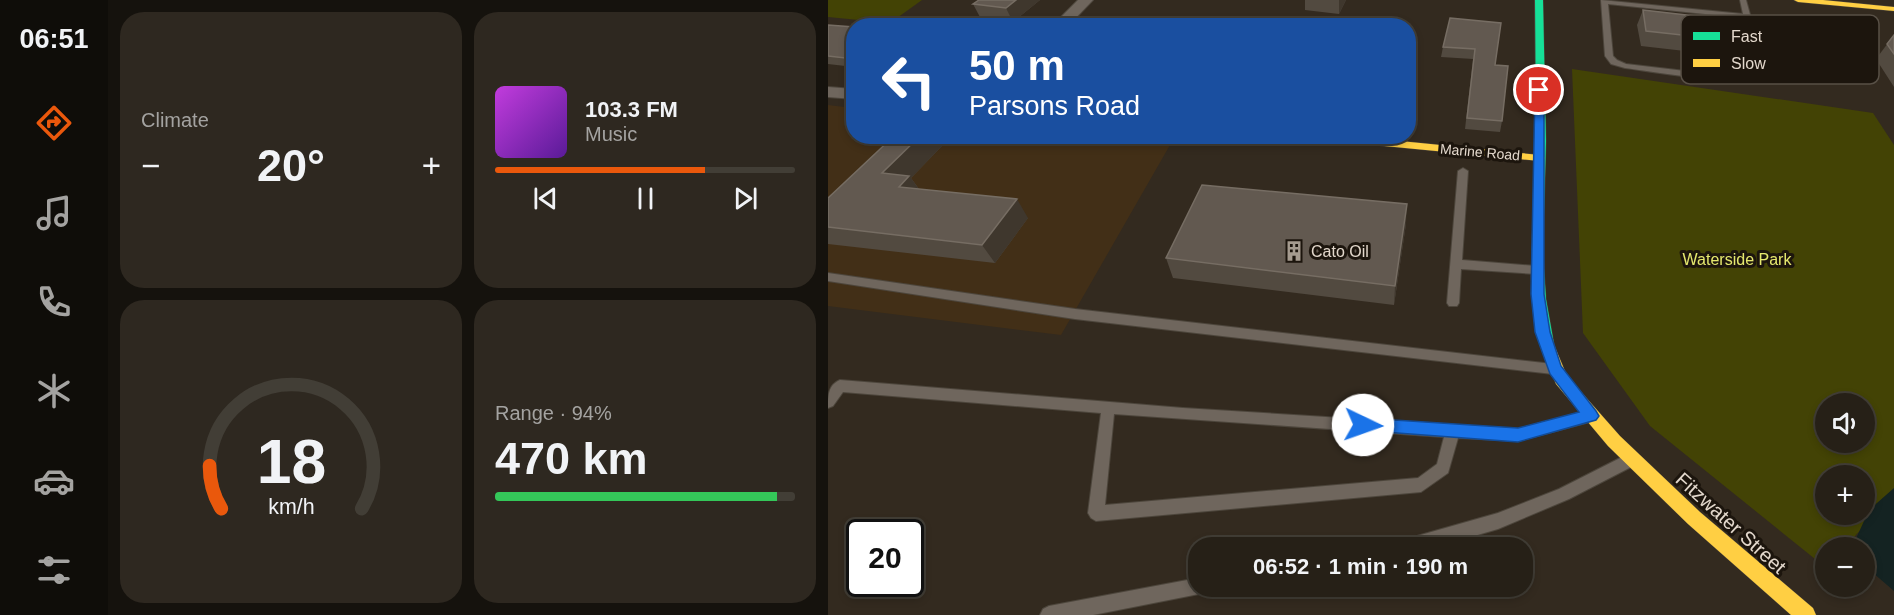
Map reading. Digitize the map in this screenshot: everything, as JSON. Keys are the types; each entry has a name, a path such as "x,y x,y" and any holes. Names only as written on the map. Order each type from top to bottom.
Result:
{"street":[{"path":"1067,18 1086,0"},
{"name":"Fitzwater Street","path":"1539,0 1540,158 1537,270 1542,332 1555,369 1591,416 1631,460 1806,615"},
{"path":"1798,0 1894,9"},
{"path":"828,92 846,93"},
{"name":"Marine Road","path":"1395,144 1540,158"}],"lane":[{"path":"1743,0 1746,15"},
{"path":"1681,73 1625,66 1614,62 1609,56 1604,1 1737,15"},
{"path":"1453,303 1463,171"},
{"path":"1456,264 1537,270"},
{"path":"828,277 1075,314 1555,369"},
{"path":"828,402 840,386 1108,408 1518,435 1591,416"},
{"path":"1108,408 1096,513 1421,485 1443,468 1453,431"},
{"path":"1442,537 1498,521 1564,494 1631,460"},
{"path":"1049,615 1188,588"}],"shaded area":[{"path":"828,105 846,107 846,144 1171,144 1061,335 828,306"},
{"path":"1894,488 1894,591 1875,575 1875,537 1857,537 1862,525 1875,525 1875,505"}],"green space":[{"path":"828,0 922,0 897,18 828,17"},
{"name":"Waterside Park","path":"1572,69 1873,113 1894,145 1894,493 1875,514 1875,465 1815,465 1815,525 1865,525 1854,537 1815,537 1815,559 1650,426 1583,333"}],"building":[{"path":"979,0 1016,0 1006,8 973,4"},
{"path":"1643,10 1686,15 1681,15 1681,35 1646,31"},
{"path":"1450,18 1501,23 1495,65 1508,66 1502,121 1467,118 1475,49 1443,47"},
{"path":"828,25 846,26 846,58 828,56"},
{"path":"1894,35 1894,54 1887,44"},
{"path":"885,144 912,144 882,173 909,176 899,187 1017,199 982,245 828,227 828,198"},
{"name":"Cato Oil","path":"1202,185 1407,204 1395,286 1166,258"}],"traffic: fast":[{"path":"1539,0 1541,121 1537,276 1547,344"}],"traffic: slow":[{"path":"1798,0 1894,9"},
{"path":"1395,144 1540,158"},
{"path":"1547,344 1561,380 1614,441 1694,518 1806,615"}],"place":[{"name":"Cato Oil","path":"1294,251"}],"route":[{"path":"1363,425 1518,435 1591,416 1555,369 1542,332 1538,294 1537,217 1540,158 1539,90"}]}
